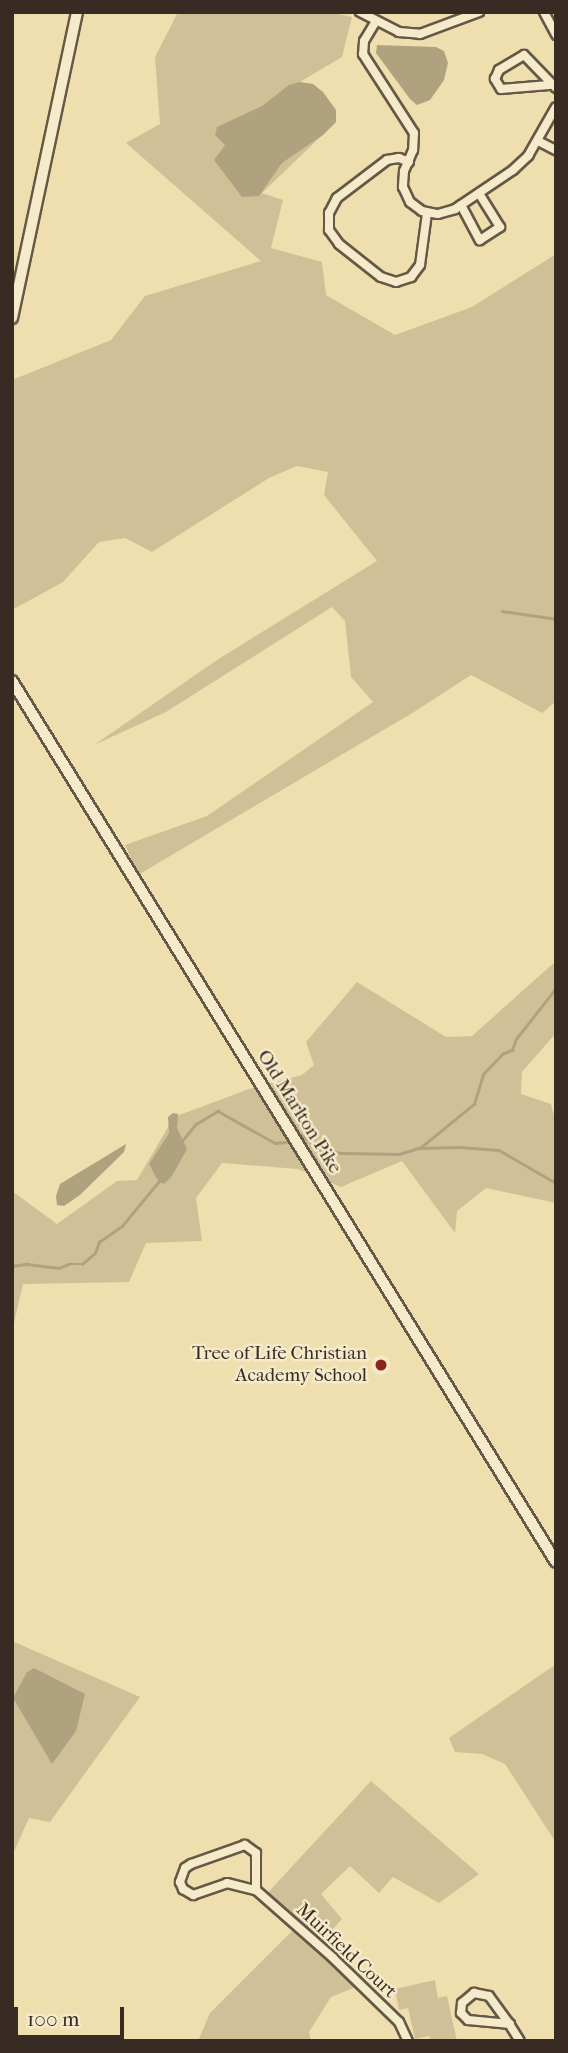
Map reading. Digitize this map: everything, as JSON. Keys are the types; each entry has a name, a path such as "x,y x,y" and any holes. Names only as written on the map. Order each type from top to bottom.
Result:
{"street":[{"path":"12,318 77,12"},
{"path":"360,12 399,32 420,34 479,12"},
{"path":"544,12 556,35"},
{"path":"376,22 364,41 363,54 414,133 413,150 403,179 406,195 416,207 427,213 446,213 479,194 521,164 552,122 556,107"},
{"path":"524,55 553,87 501,89 496,74 517,56 524,55"},
{"path":"538,141 556,150"},
{"path":"409,162 392,158 337,198 329,213 330,230 339,243 381,277 396,282 411,277 420,265 427,213"},
{"path":"461,205 480,240 500,227 479,194"},
{"name":"Old Marlton Pike","path":"12,681 556,1562"},
{"path":"245,1844 257,1853 256,1890 227,1883 194,1895 183,1889 180,1882 185,1868 191,1864 245,1844"},
{"name":"Muirfield Court","path":"256,1890 333,1958 399,2022 408,2041"},
{"path":"510,2024 468,2020 461,2013 462,2003 469,1995 481,1993 489,1996 510,2024 520,2041"}],"shaded area":[{"path":"178,12 330,12 352,17 342,57 300,82 323,92 336,122 262,193 283,200 271,248 322,262 326,295 395,335 472,307 556,254 556,701 542,713 471,675 414,712 138,875 125,845 207,816 373,702 351,677 345,621 332,607 166,712 94,745 217,660 377,561 324,495 328,472 297,466 269,478 152,552 125,538 99,542 63,582 12,610 12,380 111,340 145,296 261,261 126,143 160,124 155,57"},
{"path":"377,45 436,47 444,51 448,63 444,80 430,100 417,105 410,99 376,53"},
{"path":"300,82 313,84 323,92 336,110 336,122 323,135 282,163 259,196 242,197 214,160 225,145 215,135 217,127 262,106 289,85"},
{"path":"556,961 556,1033 522,1072 521,1094 551,1104 556,1123 556,1203 486,1188 457,1211 455,1233 402,1161 341,1187 298,1169 222,1163 196,1198 202,1241 146,1243 129,1282 23,1284 12,1332 12,1191 57,1224 117,1181 137,1180 174,1117 249,1089 302,1075 314,1065 306,1042 357,982 446,1037 472,1036"},
{"path":"173,1113 178,1114 177,1128 187,1149 172,1176 164,1184 158,1181 149,1164 169,1133 168,1117"},
{"path":"126,1144 124,1152 80,1195 64,1206 57,1205 56,1196 60,1184"},
{"path":"12,1641 140,1697 50,1822 29,1818 12,1856"},
{"path":"556,1664 555,1841 505,1764 482,1754 455,1752 449,1738"},
{"path":"34,1668 85,1694 76,1731 52,1764 13,1698 27,1672"},
{"path":"371,1781 479,1874 439,1903 393,1877 379,1893 350,1866 321,1894 342,1919 315,1949 356,1987 331,1997 309,2032 311,2041 198,2041 210,2013 293,1930 261,1900"},
{"path":"435,1980 438,1998 447,1996 457,2041 431,2041 429,2036 415,2039 408,2008 399,2010 395,1989"}],"waterway":[{"path":"502,611 556,619"},
{"path":"420,1148 474,1104 483,1074 502,1054 512,1050 516,1039 556,988"},
{"path":"182,1141 196,1124 218,1111 275,1143 286,1142"},
{"path":"300,1134 321,1150 342,1153 399,1154 419,1148 459,1147 499,1150 556,1183"},
{"path":"12,1266 27,1264 59,1268 69,1264 82,1264 95,1253 99,1242 122,1226 160,1180"}],"place":[{"name":"Tree of Life Christian Academy School","path":"381,1365"}]}
